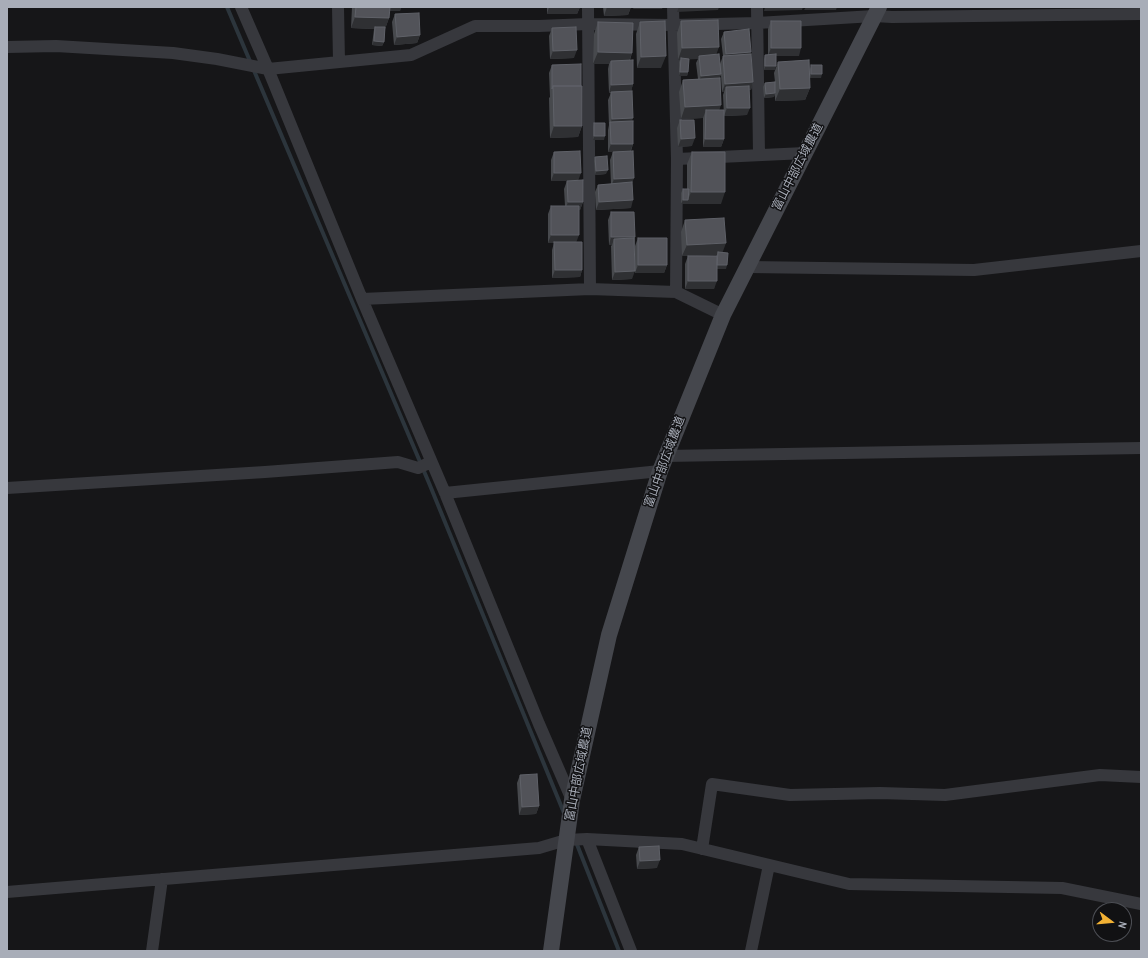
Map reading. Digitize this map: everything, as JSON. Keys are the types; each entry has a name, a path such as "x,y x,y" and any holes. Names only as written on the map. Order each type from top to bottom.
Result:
{"street":[{"path":"241,7 268,69 362,299 445,493 536,717 572,800"},
{"path":"338,7 338,62"},
{"path":"588,7 590,289"},
{"path":"673,7 677,159 676,292"},
{"path":"757,7 759,155"},
{"path":"7,47 56,46 173,53 217,59 268,69 411,55 475,26 757,23 877,11 892,17 1141,14"},
{"name":"富山中部広域農道","path":"551,951 572,800 609,635 663,464 724,315 877,11"},
{"path":"677,159 805,153"},
{"path":"748,267 974,270 1141,251"},
{"path":"362,299 590,289 676,292 724,315"},
{"path":"445,493 663,464 1141,448"},
{"path":"7,488 398,462 418,468 431,462"},
{"path":"702,849 712,784 790,795 880,793 944,795 1100,775 1141,777"},
{"path":"587,839 631,951"},
{"path":"7,892 539,848 566,840 587,839 682,844 849,884 1062,888 1141,904"},
{"path":"751,951 769,865"},
{"path":"152,951 162,879"}],"building":[{"path":"356,7 390,7 389,18 355,17"},
{"path":"419,13 420,35 397,37 395,14"},
{"path":"718,20 719,47 682,48 681,21"},
{"path":"665,21 666,56 641,57 640,22"},
{"path":"771,21 801,21 801,48 771,48"},
{"path":"598,22 633,23 632,53 598,52"},
{"path":"375,27 385,27 384,42 374,41"},
{"path":"576,27 577,50 553,51 552,28"},
{"path":"749,29 751,52 726,54 724,32"},
{"path":"719,54 721,74 701,76 699,56"},
{"path":"751,54 753,82 725,84 723,56"},
{"path":"776,54 776,66 765,66 765,55"},
{"path":"681,58 689,59 688,72 680,72"},
{"path":"633,60 633,84 611,85 611,61"},
{"path":"809,60 810,88 780,89 778,62"},
{"path":"581,64 581,86 553,86 552,89 552,65"},
{"path":"811,65 822,65 822,74 811,74"},
{"path":"720,78 721,105 685,107 683,80"},
{"path":"775,82 775,93 766,94 765,83"},
{"path":"553,86 582,86 582,126 554,126"},
{"path":"749,86 750,108 727,108 726,87"},
{"path":"632,91 633,118 612,119 611,92"},
{"path":"706,110 724,110 724,139 705,139"},
{"path":"680,120 694,120 695,138 681,139"},
{"path":"633,121 633,144 611,144 610,122"},
{"path":"594,123 605,123 605,136 594,136"},
{"path":"580,151 581,173 554,173 554,152"},
{"path":"633,151 634,178 614,179 613,152"},
{"path":"692,152 725,152 725,192 691,192"},
{"path":"607,156 608,170 596,171 595,157"},
{"path":"583,180 583,202 568,202 567,181"},
{"path":"632,182 633,200 599,202 598,185"},
{"path":"683,189 689,189 688,200 683,200"},
{"path":"551,206 579,206 579,235 551,235"},
{"path":"611,212 634,212 635,237 611,237"},
{"path":"724,218 726,243 687,245 685,220"},
{"path":"634,238 635,271 615,272 614,239"},
{"path":"638,238 667,238 667,265 638,265"},
{"path":"554,242 582,242 582,270 555,270"},
{"path":"718,252 728,253 727,265 717,265"},
{"path":"688,256 717,256 717,281 688,281"},
{"path":"537,774 539,806 522,807 520,775"},
{"path":"659,846 660,860 640,861 639,847"}],"waterway":[{"path":"227,7 429,483 564,813"},
{"path":"576,842 619,951"}]}
